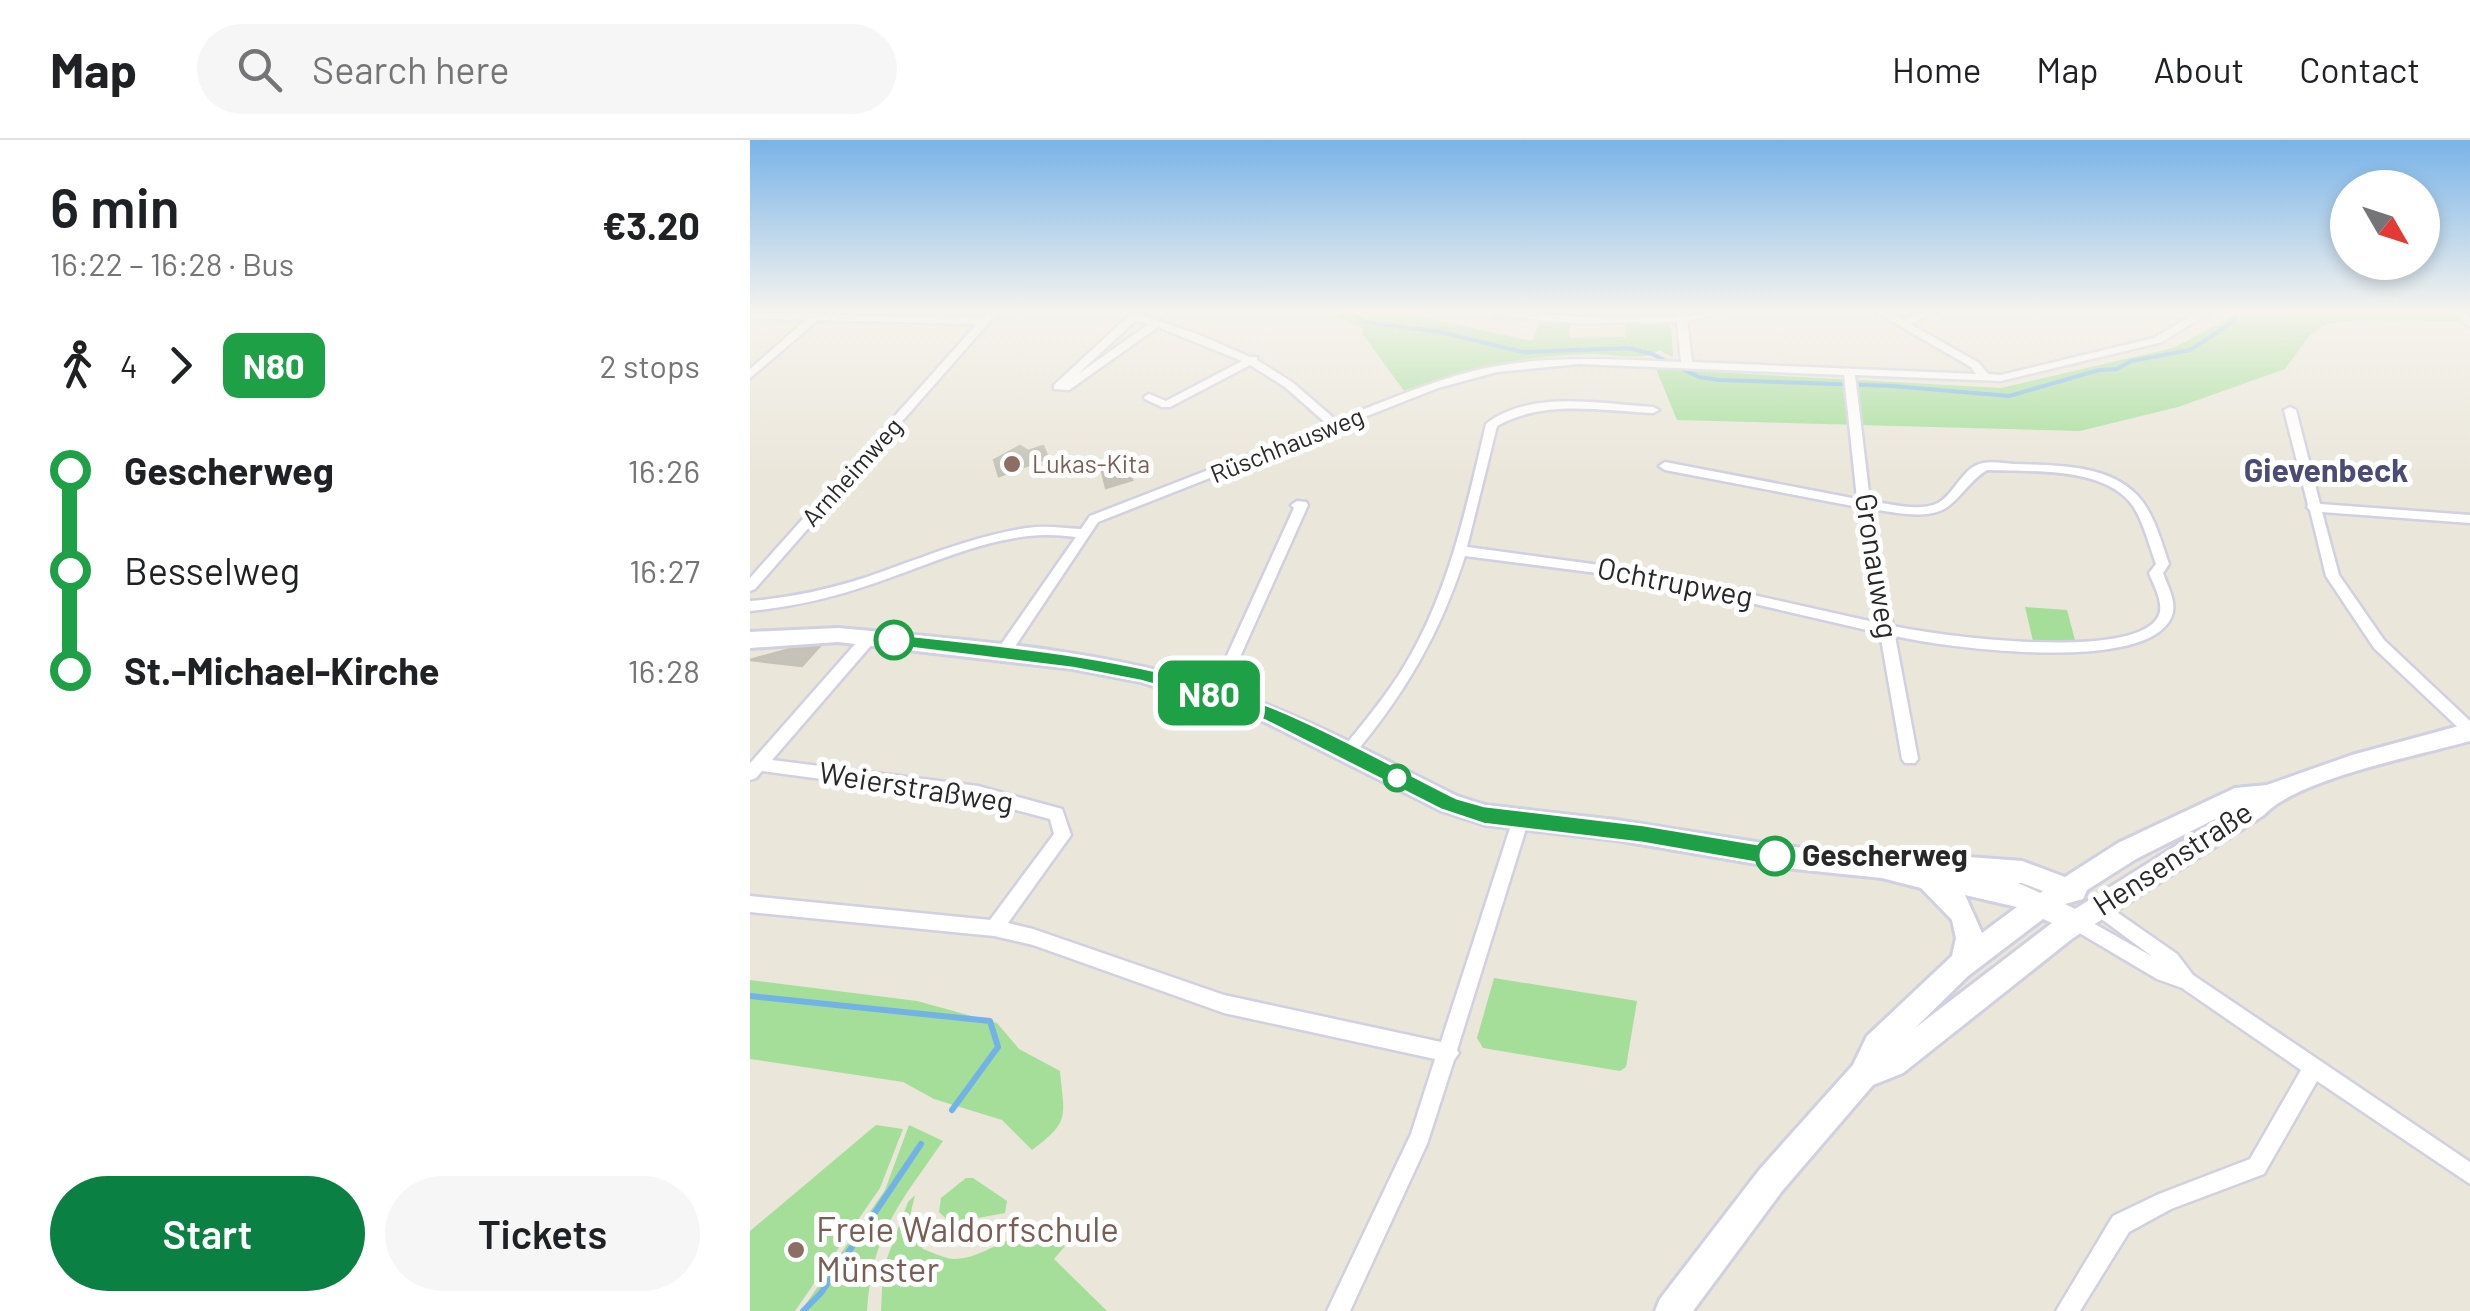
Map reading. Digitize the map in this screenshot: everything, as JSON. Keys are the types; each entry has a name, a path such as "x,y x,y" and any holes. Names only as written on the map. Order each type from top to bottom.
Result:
{"street":[{"name":"Arnheimweg","path":"750,586 945,367"},
{"path":"1080,367 1058,387 1065,388 1096,367"},
{"path":"1149,397 1166,404 1238,367"},
{"path":"1264,367 1336,426"},
{"name":"Rüschhausweg","path":"1003,653 1082,533 1102,514 1434,386 1521,367"},
{"name":"Rüschhausweg","path":"1695,367 1850,380 1985,378 2015,376 2052,367"},
{"path":"1975,367 1985,378"},
{"name":"Gronauweg","path":"1850,380 1864,505 1910,759"},
{"path":"1347,752 1371,727 1428,642 1462,552 1492,424 1539,408 1653,410"},
{"path":"2290,410 2325,555 2349,604 2398,664 2470,731"},
{"path":"1665,466 1864,505"},
{"name":"Ochtrupweg","path":"1462,552 1650,576 1931,638 2023,648 2083,647 2132,639 2154,630 2166,618 2168,606 2156,573 2163,564 2138,503 2129,493 2084,472 1986,466 1974,470 1939,508 1864,505"},
{"path":"1216,695 1302,504 1297,505"},
{"path":"2313,507 2470,520"},
{"path":"750,606 789,604 828,595 1016,534 1036,530 1082,533"},
{"path":"750,640 838,635 1003,653 1141,674 1273,716 1450,804 1520,822 1616,830 1775,856 1882,867 2010,891 2088,914"},
{"path":"754,769 870,638"},
{"name":"Hensenstraße","path":"1863,1074 1876,1046 1962,964 2043,903 2162,832 2243,795 2267,795 2352,764 2470,731"},
{"name":"Weierstraßweg","path":"754,769 978,793 1056,814 1062,835 994,928"},
{"name":"Hensenstraße","path":"1863,1074 1894,1063 1968,1002 2088,914 2255,808 2267,795"},
{"path":"1338,1311 1397,1190 1449,1053 1520,822"},
{"path":"1882,867 1900,863 2022,872 2067,888 2088,914 2163,974 2187,981 2312,1070 2470,1174"},
{"path":"1926,877 1952,896 1966,918 1969,939 1962,964"},
{"path":"750,904 994,928 1047,942 1224,1004 1449,1053"},
{"path":"2068,1311 2122,1224 2152,1206 2256,1167 2312,1070"},
{"path":"1672,1311 1771,1180 1863,1074"}],"green space":[{"path":"1386,367 1486,367 1426,383 1404,391"},
{"path":"2093,367 2287,367 2178,407 2080,431 1677,420 1656,369 2001,388"},
{"path":"2025,607 2067,610 2075,640 2033,641"},
{"path":"1494,978 1637,1001 1626,1067 1620,1071 1483,1048 1477,1038"},
{"path":"750,980 917,1001 997,1023 1019,1049 1060,1071 1063,1109 1059,1124 1032,1150 1002,1120 934,1099 903,1082 750,1059"},
{"path":"876,1125 903,1129 880,1188 795,1311 750,1311 750,1231"},
{"path":"909,1125 943,1141 902,1201 882,1239 867,1311 801,1311 885,1190"},
{"path":"966,1178 973,1178 1007,1201 1005,1213 951,1223 939,1212 941,1198"},
{"path":"915,1195 908,1224 923,1249 953,1259 981,1253 1022,1235 1050,1237 1065,1246 1054,1259 1107,1311 881,1311 883,1269 908,1202"}],"building":[{"name":"Lukas-Kita","path":"1020,446 1028,451 1043,446 1048,458 999,476 994,460"},
{"path":"1123,460 1132,480 1106,488 1101,467"},
{"path":"819,647 802,666 750,660 790,649"}],"waterway":[{"path":"1678,367 1699,377 1719,380 1893,386 2009,396 2121,367"},
{"path":"750,996 990,1021 998,1047 952,1110"},
{"path":"803,1311 821,1293 921,1144"}],"bus line":[{"name":"N80","path":"894,640 1073,661 1141,674 1216,695 1273,716 1450,804 1484,815 1616,830 1775,856"}],"place":[{"name":"Lukas-Kita","path":"1012,464"},
{"name":"Gescherweg","path":"1775,856"},
{"name":"Freie Waldorfschule Münster","path":"796,1250"}],"district":[{"name":"Gievenbeck","path":"2326,471"}]}
